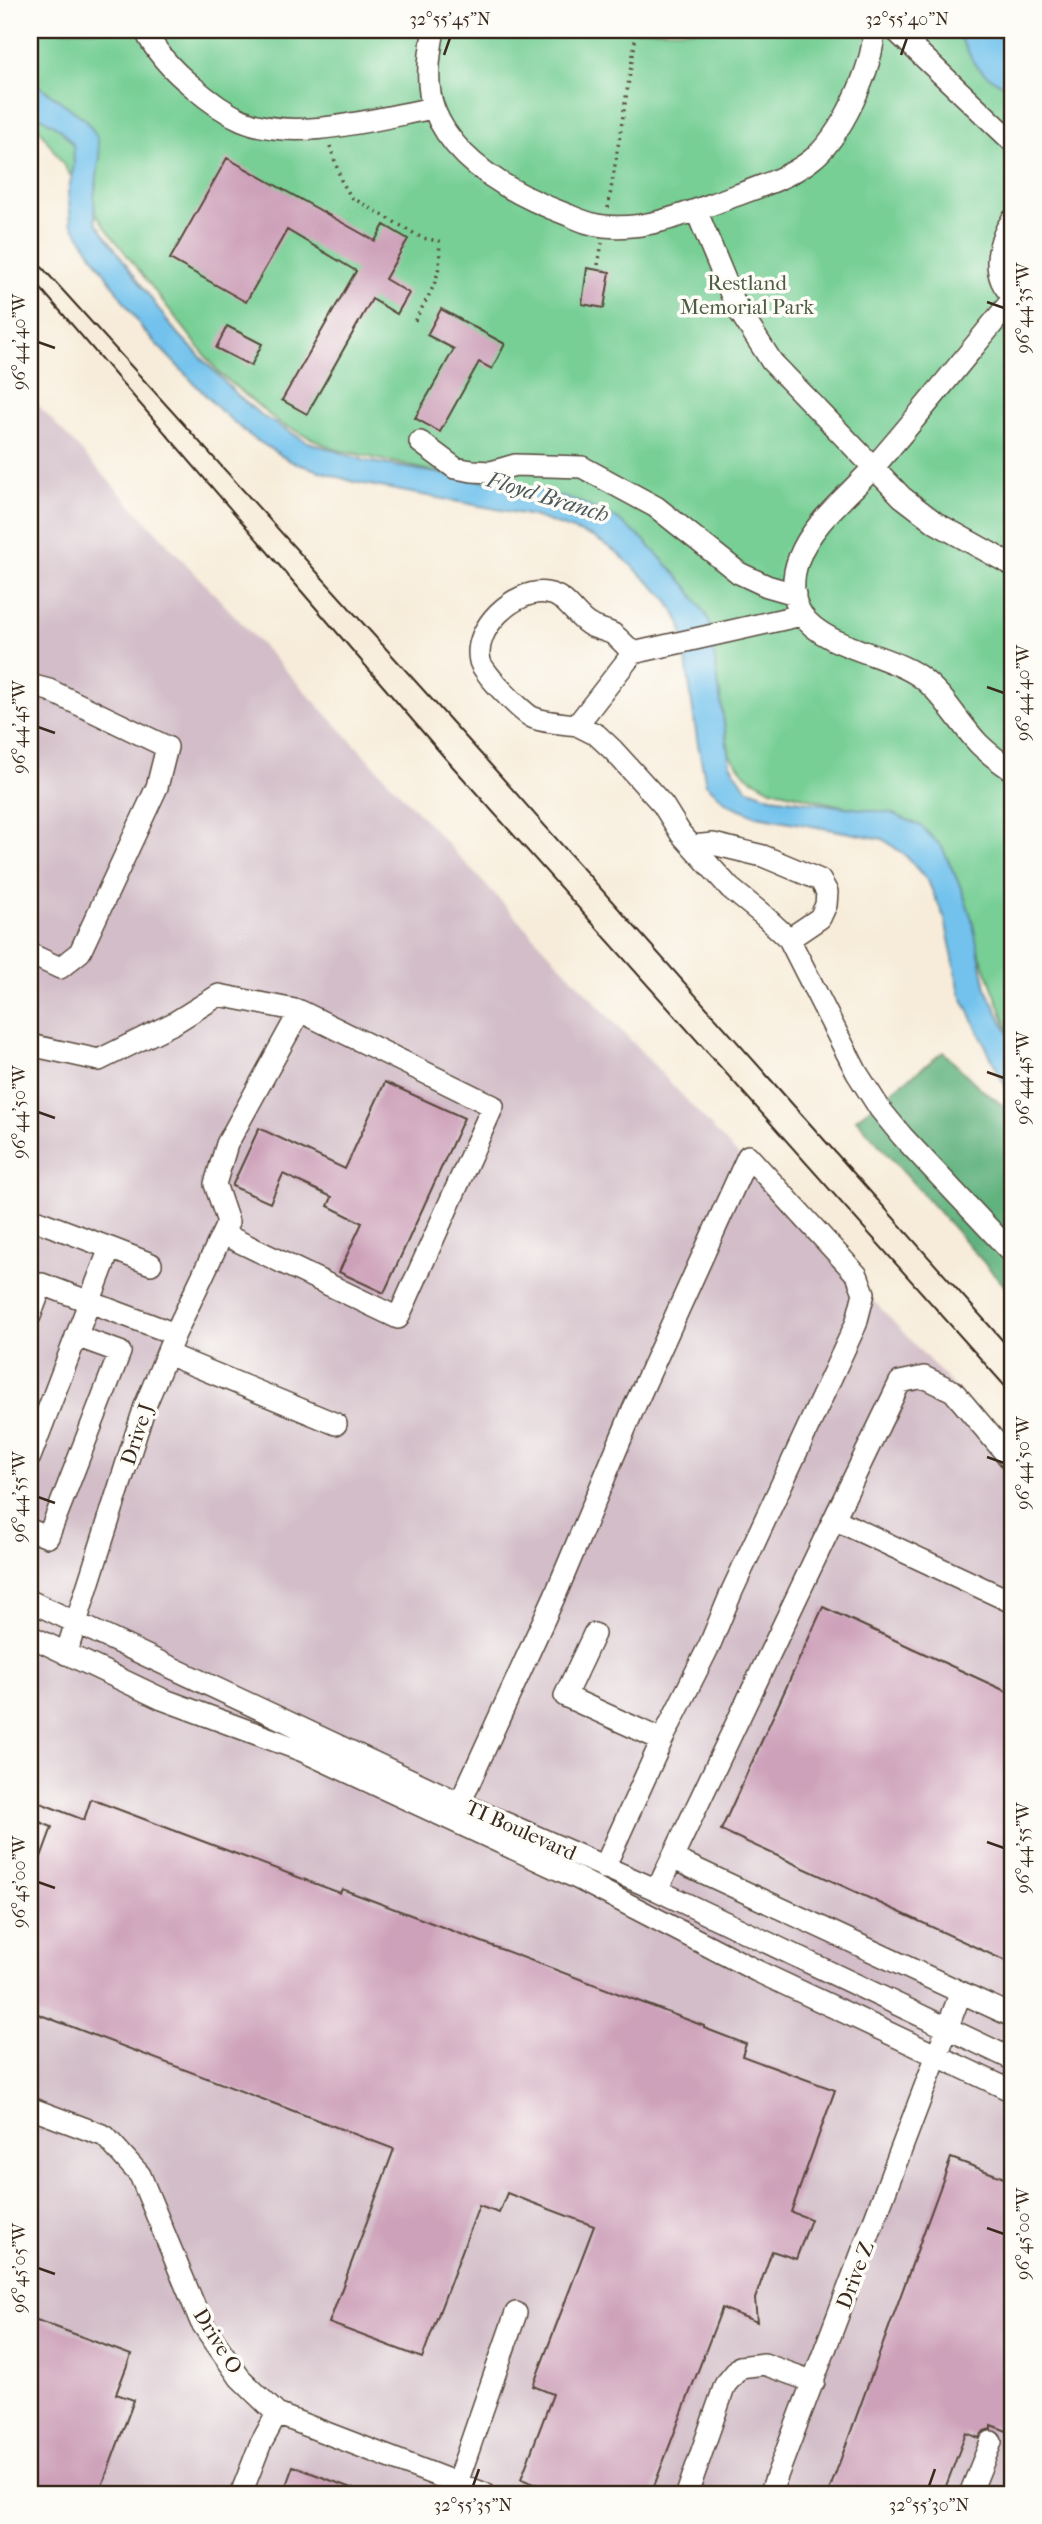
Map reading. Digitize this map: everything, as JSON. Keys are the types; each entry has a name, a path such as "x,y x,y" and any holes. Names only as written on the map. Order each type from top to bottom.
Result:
{"street":[{"path":"145,30 167,64 199,93 227,113 244,121 281,130 325,128 434,108"},
{"path":"434,30 429,58 434,108 451,138 471,160 492,176 543,206 588,223 603,237 620,227 662,221 696,210 768,183 810,161 837,130 859,85 869,61 874,30"},
{"path":"895,30 1012,141"},
{"path":"696,210 736,306 772,362 902,497 936,523 1012,565"},
{"path":"1012,220 1001,243 998,267 1012,298 872,468 807,541 794,573 795,594 803,615 819,630 836,640 901,665 920,677 938,693 978,743 1012,771"},
{"path":"419,442 455,468 464,470 491,472 516,465 582,467 656,507 739,573 767,586 795,594"},
{"path":"633,653 613,634 589,625 563,598 546,593 524,595 509,605 486,628 481,642 480,661 488,677 532,718 577,725 597,735 663,805 692,846 730,888 789,939 857,1073 880,1109 1012,1253"},
{"path":"577,725 633,653 803,615"},
{"path":"30,685 48,690 167,747 157,788 80,952 60,968 30,954"},
{"path":"692,846 713,844 763,856 820,880 827,892 820,919 789,939"},
{"path":"30,1045 99,1060 174,1023 219,995 300,1011 494,1106 398,1318 225,1228 215,1184 227,1144 300,1011"},
{"path":"460,1803 557,1591 632,1412 748,1156 857,1275 864,1293 856,1324 604,1868"},
{"path":"30,1218 151,1264"},
{"name":"Drive J","path":"66,1654 145,1406 175,1334 225,1228"},
{"path":"30,1457 110,1248"},
{"path":"30,1316 36,1277 89,1303 175,1334"},
{"path":"30,1530 48,1537 120,1352 76,1336"},
{"path":"167,1354 336,1424"},
{"path":"657,1890 900,1382 924,1377 953,1391 1012,1461"},
{"path":"834,1519 1012,1602"},
{"name":"TI Boulevard","path":"30,1601 460,1803 657,1890 1012,2059"},
{"path":"594,1633 565,1696 662,1740"},
{"name":"TI Boulevard","path":"30,1636 162,1699 303,1751 577,1878 757,1971 1012,2091"},
{"path":"672,1858 1012,2016"},
{"name":"Drive Z","path":"771,2494 961,1992"},
{"name":"Drive O","path":"30,2108 106,2136 140,2175 201,2322 240,2378 277,2414 485,2494"},
{"path":"457,2483 516,2313"},
{"path":"687,2494 725,2385 740,2367 764,2364 814,2382"},
{"path":"237,2492 277,2414"},
{"path":"970,2494 991,2442"}],"path":[{"path":"598,265 637,30"},
{"path":"325,128 332,158 351,197 422,238 439,241 442,262 438,275 414,322"}],"shaded area":[{"path":"37,404 1012,1449 1012,2494 30,2494 30,420"}],"green space":[{"name":"Restland Memorial Park","path":"30,30 1012,30 1012,1039 946,865 912,823 771,789 746,775 730,755 702,611 560,500 334,449 279,423 219,373 105,227 30,115"},
{"path":"943,1052 981,1089 1012,1112 1012,1294 856,1119"}],"water":[{"path":"956,30 981,30 1012,42 1012,91 985,74 974,63"},
{"name":"Floyd Branch","path":"30,79 86,120 97,137 100,157 94,198 96,222 171,326 237,395 262,416 308,442 366,461 543,491 582,503 614,517 643,539 687,586 709,620 730,764 746,788 771,797 891,813 921,826 942,847 972,919 986,988 1012,1041 1012,1093 1005,1086 960,993 945,919 928,881 906,856 883,839 757,816 728,804 706,784 681,624 666,598 618,553 593,537 533,516 354,482 292,462 250,436 219,409 144,331 71,223 68,193 74,165 73,144 60,129 30,110"}],"building":[{"path":"227,158 375,241 384,225 408,239 385,279 409,293 397,314 372,299 307,414 282,400 356,271 287,230 246,302 170,259"},
{"path":"587,268 610,272 604,308 582,304"},
{"path":"441,309 505,344 492,369 479,362 440,432 415,418 454,349 427,335"},
{"path":"227,326 262,344 251,366 216,348"},
{"path":"385,1082 464,1118 384,1293 339,1272 362,1223 328,1206 332,1197 283,1174 270,1203 232,1186 259,1128 345,1169"},
{"path":"823,1607 1012,1694 1012,1964 721,1830"},
{"path":"30,1799 84,1820 91,1799 340,1893 342,1889 704,2026 746,2044 742,2056 835,2090 791,2212 811,2219 796,2259 772,2251 755,2299 757,2322 722,2308 651,2494 561,2494 521,2479 553,2394 533,2386 594,2226 507,2193 499,2213 479,2206 422,2358 329,2323 394,2149 30,2011 30,1887 52,1827 30,1818"},
{"path":"951,2158 1012,2181 1012,2433 991,2425 991,2429 984,2431 979,2438 966,2433 943,2494 828,2494"},
{"path":"34,2319 131,2355 116,2394 134,2400 99,2494 30,2494 30,2330"},
{"path":"293,2466 364,2493 283,2494"}],"tram line":[{"path":"30,254 482,755 1012,1351"},
{"path":"30,276 445,758 1012,1394"}]}
